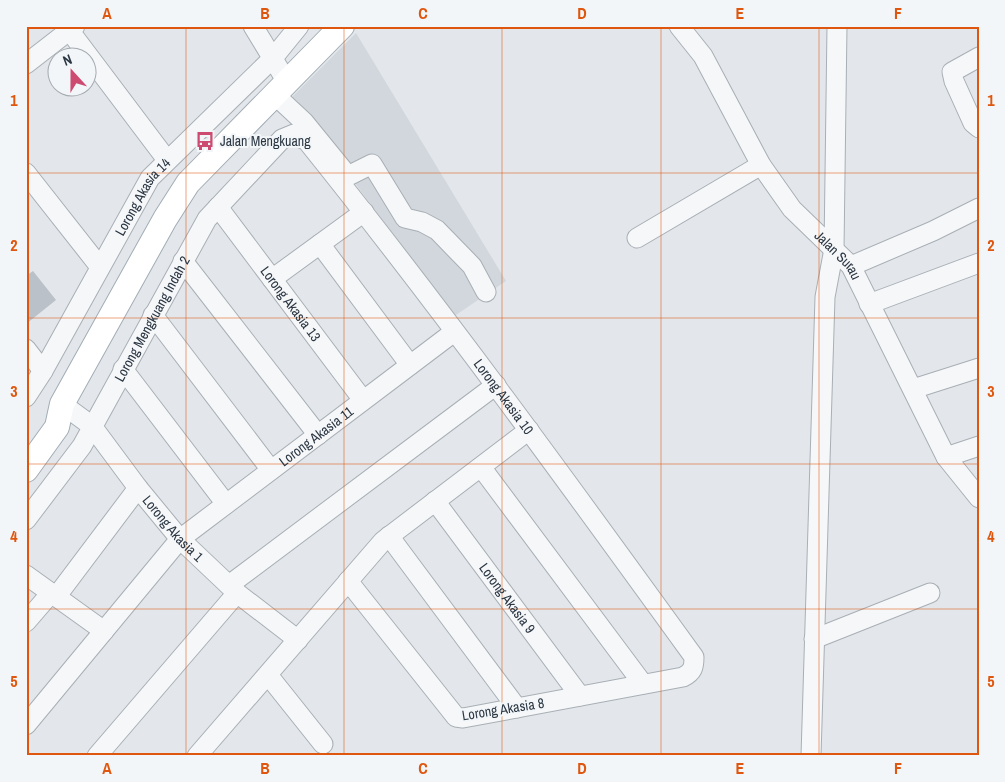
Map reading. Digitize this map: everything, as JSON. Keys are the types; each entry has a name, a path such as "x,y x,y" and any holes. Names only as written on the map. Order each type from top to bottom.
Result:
{"main road":[{"path":"26,470 57,427 62,404 165,218 188,183 281,89 336,29"},
{"path":"26,442 46,415 62,404"}],"street":[{"path":"253,26 273,58 281,89 304,122 348,176 372,164 405,218 422,222 437,230 472,266 486,292"},
{"name":"Lorong Akasia 14","path":"26,397 43,371 150,178 273,58 299,26"},
{"name":"Jalan Surau","path":"679,26 703,56 761,164 792,209 851,266 946,457 979,498"},
{"path":"811,756 825,297 834,249 837,26"},
{"path":"26,64 72,28 167,160"},
{"path":"979,57 952,72 954,81 973,122 979,128"},
{"name":"Lorong Mengkuang Indah 2","path":"26,520 82,446 207,218 282,139 294,134"},
{"name":"Lorong Akasia 10","path":"294,134 307,141 383,236 496,385 694,657 694,666 691,672"},
{"path":"637,238 761,164"},
{"path":"26,173 100,267"},
{"name":"Lorong Akasia 13","path":"218,207 363,400"},
{"path":"851,266 933,231 979,208"},
{"path":"272,279 364,212"},
{"path":"383,236 405,218"},
{"path":"320,244 410,365"},
{"path":"183,261 318,435"},
{"path":"869,304 979,263"},
{"path":"153,315 271,470"},
{"name":"Lorong Akasia 11","path":"26,725 180,539 454,332"},
{"path":"26,349 43,371"},
{"path":"913,388 979,368"},
{"path":"123,369 226,504"},
{"path":"97,756 233,589 496,385"},
{"name":"Lorong Akasia 1","path":"62,404 92,426 138,488 180,539 233,589 298,640"},
{"path":"197,756 383,541 529,430"},
{"path":"946,457 979,446"},
{"path":"481,467 644,684"},
{"path":"26,622 54,595 138,488"},
{"name":"Lorong Akasia 9","path":"435,501 580,696"},
{"path":"389,536 517,708"},
{"path":"26,575 104,631"},
{"name":"Lorong Akasia 8","path":"348,581 456,717 463,718 683,677 691,672"},
{"path":"814,639 930,593"},
{"path":"268,675 323,744"}],"shaded area":[{"path":"356,33 506,281 453,317 292,97"}],"building":[{"path":"33,271 56,300 26,324 26,276"}],"place":[{"name":"Jalan Mengkuang","path":"205,141"}]}
